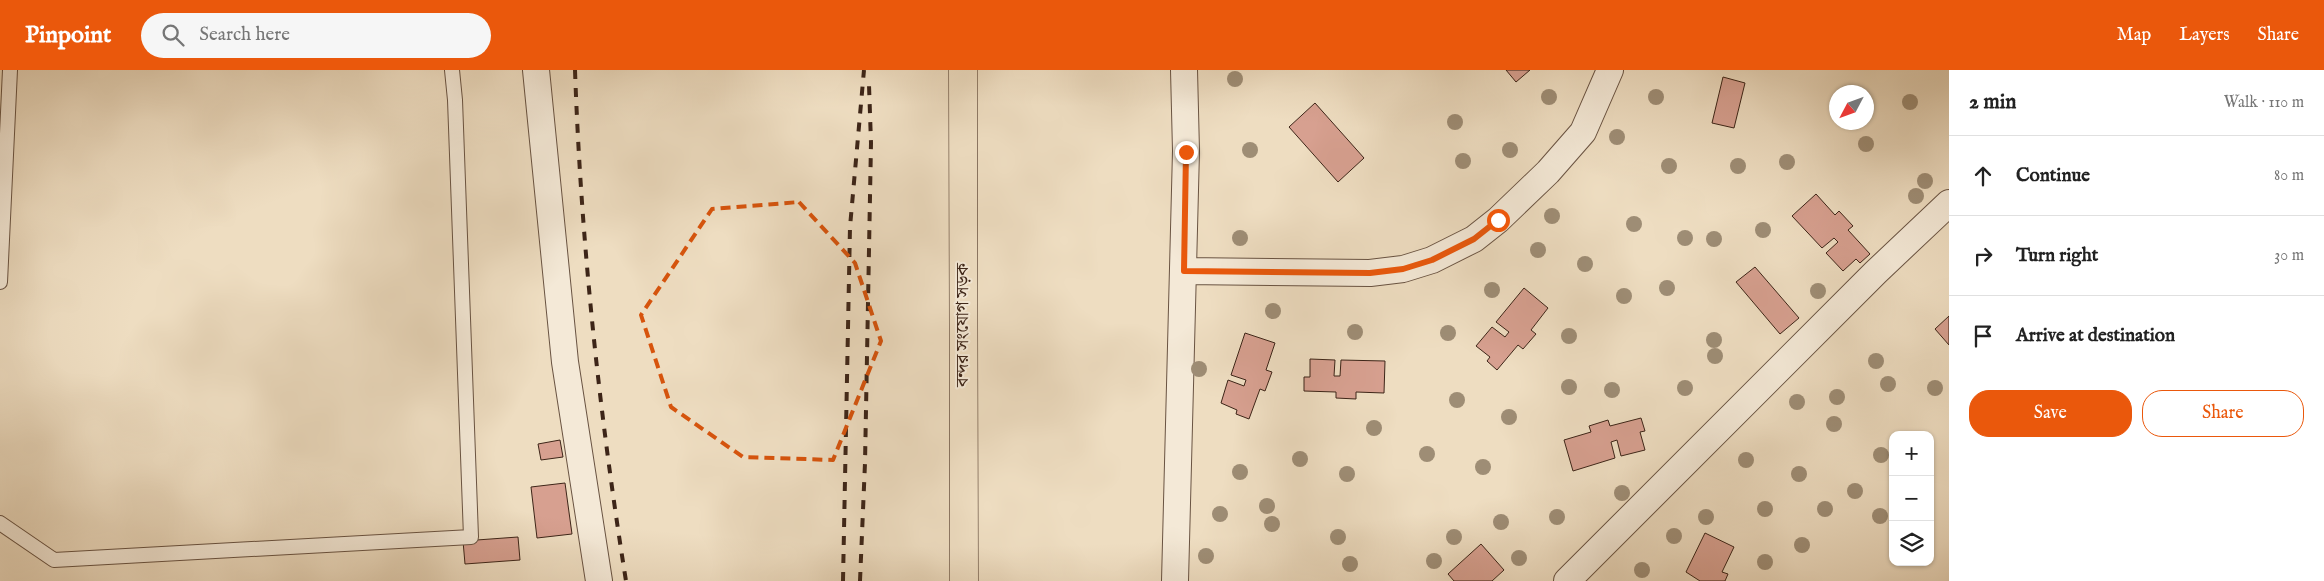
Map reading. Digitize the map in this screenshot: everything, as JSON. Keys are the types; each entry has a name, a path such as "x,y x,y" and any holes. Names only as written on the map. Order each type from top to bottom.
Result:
{"highway":[{"name":"বন্দর সংযোগ সড়ক","path":"963,70 964,581"}],"street":[{"path":"536,70 565,362 599,581"},
{"path":"1175,581 1184,271 1186,152 1184,70"},
{"path":"1184,271 1370,273 1403,269 1432,260 1474,239 1498,220 1548,172 1583,132 1610,70"},
{"path":"1567,581 1876,272 1949,203"}],"lane":[{"path":"0,282 10,70"},
{"path":"0,523 54,560 471,537 455,100 452,70"}],"highlighted area":[{"path":"799,202 855,263 881,341 833,460 743,457 671,407 641,315 712,209"}],"building":[{"path":"1506,70 1530,70 1516,82"},
{"path":"1723,77 1745,83 1734,128 1712,123"},
{"path":"1315,103 1364,158 1338,182 1289,127"},
{"path":"1816,194 1835,215 1839,211 1853,226 1848,230 1870,254 1860,263 1856,259 1843,271 1826,253 1838,242 1834,238 1822,248 1792,216"},
{"path":"1755,267 1799,318 1780,334 1736,282"},
{"path":"1524,288 1548,308 1531,330 1536,334 1523,349 1518,345 1497,370 1487,361 1490,357 1476,346 1492,327 1505,337 1509,332 1496,322"},
{"path":"1949,316 1949,345 1935,329"},
{"path":"1245,333 1275,343 1266,370 1272,372 1265,391 1260,389 1249,419 1236,414 1237,410 1221,403 1228,380 1244,386 1246,380 1231,375"},
{"path":"1310,359 1335,360 1334,376 1340,376 1341,360 1385,361 1384,393 1356,392 1356,399 1336,398 1336,392 1304,391 1304,377 1310,377"},
{"path":"1641,418 1645,431 1640,432 1645,450 1621,456 1617,440 1611,442 1615,458 1573,471 1564,440 1591,432 1589,426 1608,420 1610,426"},
{"path":"560,440 563,457 541,460 538,444"},
{"path":"565,483 572,534 537,538 531,487"},
{"path":"1705,533 1734,547 1722,572 1728,574 1725,581 1700,581 1686,572"},
{"path":"518,537 520,560 465,564 463,541"},
{"path":"1481,544 1504,570 1492,581 1454,581 1448,574"}],"railway":[{"path":"575,70 582,198 593,326 607,454 626,581"},
{"path":"843,581 850,227 864,70"},
{"path":"860,581 865,463 871,143 869,85"}],"route":[{"path":"1186,152 1184,271 1370,273 1403,269 1432,260 1474,239 1498,220"}]}
